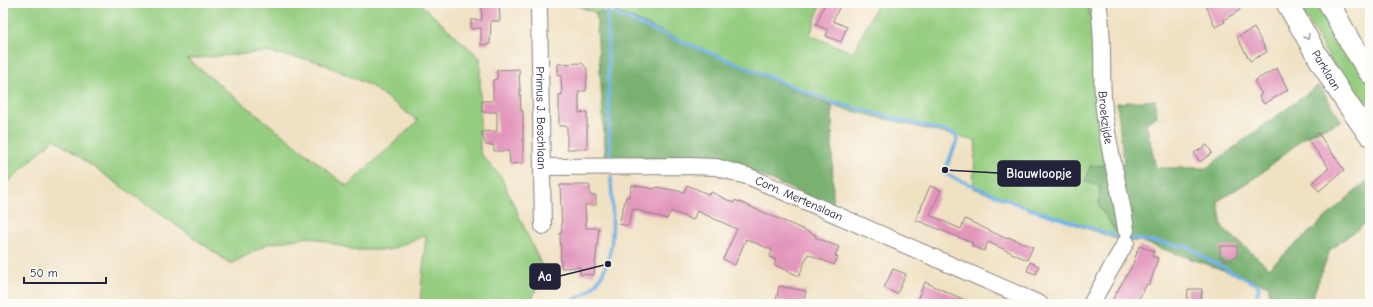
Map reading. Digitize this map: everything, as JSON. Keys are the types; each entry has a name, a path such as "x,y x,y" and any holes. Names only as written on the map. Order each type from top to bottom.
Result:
{"main road":[{"name":"Parklaan","path":"1288,3 1320,60 1370,135"},
{"path":"1329,3 1350,42 1370,73"}],"street":[{"name":"Broekzijde","path":"1091,304 1126,236 1124,209 1105,123 1102,35 1098,3"},
{"name":"Primus J. Boschlaan","path":"539,10 543,226"},
{"name":"Corn. Mertenslaan","path":"542,167 716,167 750,177 1040,304"}],"green space":[{"path":"3,3 419,3 480,58 480,153 501,177 544,271 530,304 420,304 426,235 389,250 355,250 310,237 267,244 231,264 54,139 3,187","holes":["267,52 319,62 371,86 418,121 347,186 187,59"]},
{"path":"569,3 602,3 602,13 596,13"},
{"path":"617,3 821,3 810,35 853,53 878,3 1088,3 1097,56 1098,106 1104,165 1090,166 1100,186 1099,206 1122,241 973,188 976,141 832,106 617,12"},
{"path":"1298,3 1320,3 1370,81 1370,120 1334,66"},
{"path":"617,12 832,106 833,207 753,172 606,161 596,13"},
{"path":"1319,85 1341,121 1306,136 1259,175 1218,201 1222,227 1269,268 1370,178 1370,220 1330,250 1310,304 1268,304 1269,286 1140,241 1122,241 1099,206 1100,186 1085,182 1090,166 1124,165 1117,103 1155,100 1157,116 1146,123 1156,168 1206,168"}],"building":[{"path":"481,3 499,3 500,21 491,21 490,44 481,45 481,28 471,29 471,20 482,20"},
{"path":"825,3 841,3 833,21 847,27 841,42 826,36 828,30 816,25"},
{"path":"1205,3 1238,3 1240,10 1224,20 1225,22 1215,27"},
{"path":"1254,28 1267,52 1250,61 1237,37"},
{"path":"582,63 587,69 587,77 586,91 579,91 579,113 587,112 587,149 567,149 567,126 559,126 559,95 562,95 561,75 558,76 558,64"},
{"path":"1277,68 1288,90 1264,104 1259,96 1262,94 1254,81"},
{"path":"519,69 521,111 523,111 523,163 510,164 509,151 494,151 494,145 486,145 481,132 497,131 497,112 482,112 482,101 493,101 493,80 497,79 497,70"},
{"path":"1318,133 1344,170 1319,191 1312,183 1329,168 1308,140"},
{"path":"1207,145 1212,153 1200,162 1194,153"},
{"path":"560,185 588,185 590,186 590,196 596,195 596,205 585,205 586,228 599,228 594,275 580,274 580,267 561,268 560,233 562,233"},
{"path":"632,185 655,189 656,187 684,192 687,185 710,195 711,192 734,203 735,200 816,235 815,237 839,247 835,256 838,257 834,265 808,254 799,276 774,265 776,260 770,257 772,250 746,239 735,265 723,259 737,229 697,211 693,220 671,211 667,219 633,209 628,226 619,224 626,197 629,197"},
{"path":"930,186 941,190 930,215 961,229 965,219 1007,239 1008,237 1033,247 1027,260 988,242 984,251 972,246 973,243 916,220"},
{"path":"1139,246 1154,251 1152,256 1158,258 1150,284 1147,284 1136,304 1110,304 1133,264"},
{"path":"1220,246 1237,246 1237,256 1233,257 1233,260 1223,260 1223,257 1220,257"},
{"path":"1030,262 1039,266 1036,274 1027,271"},
{"path":"893,269 906,274 897,294 884,288"},
{"path":"925,282 974,304 922,304 916,302"},
{"path":"779,286 806,291 803,304 776,301"},
{"path":"1188,289 1202,289 1201,304 1187,304"}],"waterway":[{"path":"607,3 610,157"},
{"path":"607,11 831,102 956,134 957,141 944,173 947,175 1027,208 1117,236 1188,247 1201,256 1256,284 1259,287 1255,304"},
{"path":"566,304 590,290 600,279 606,266 610,252 613,222 611,177"}],"place":[{"name":"Blauwloopje","path":"945,170"},
{"name":"Aa","path":"608,264"}]}
